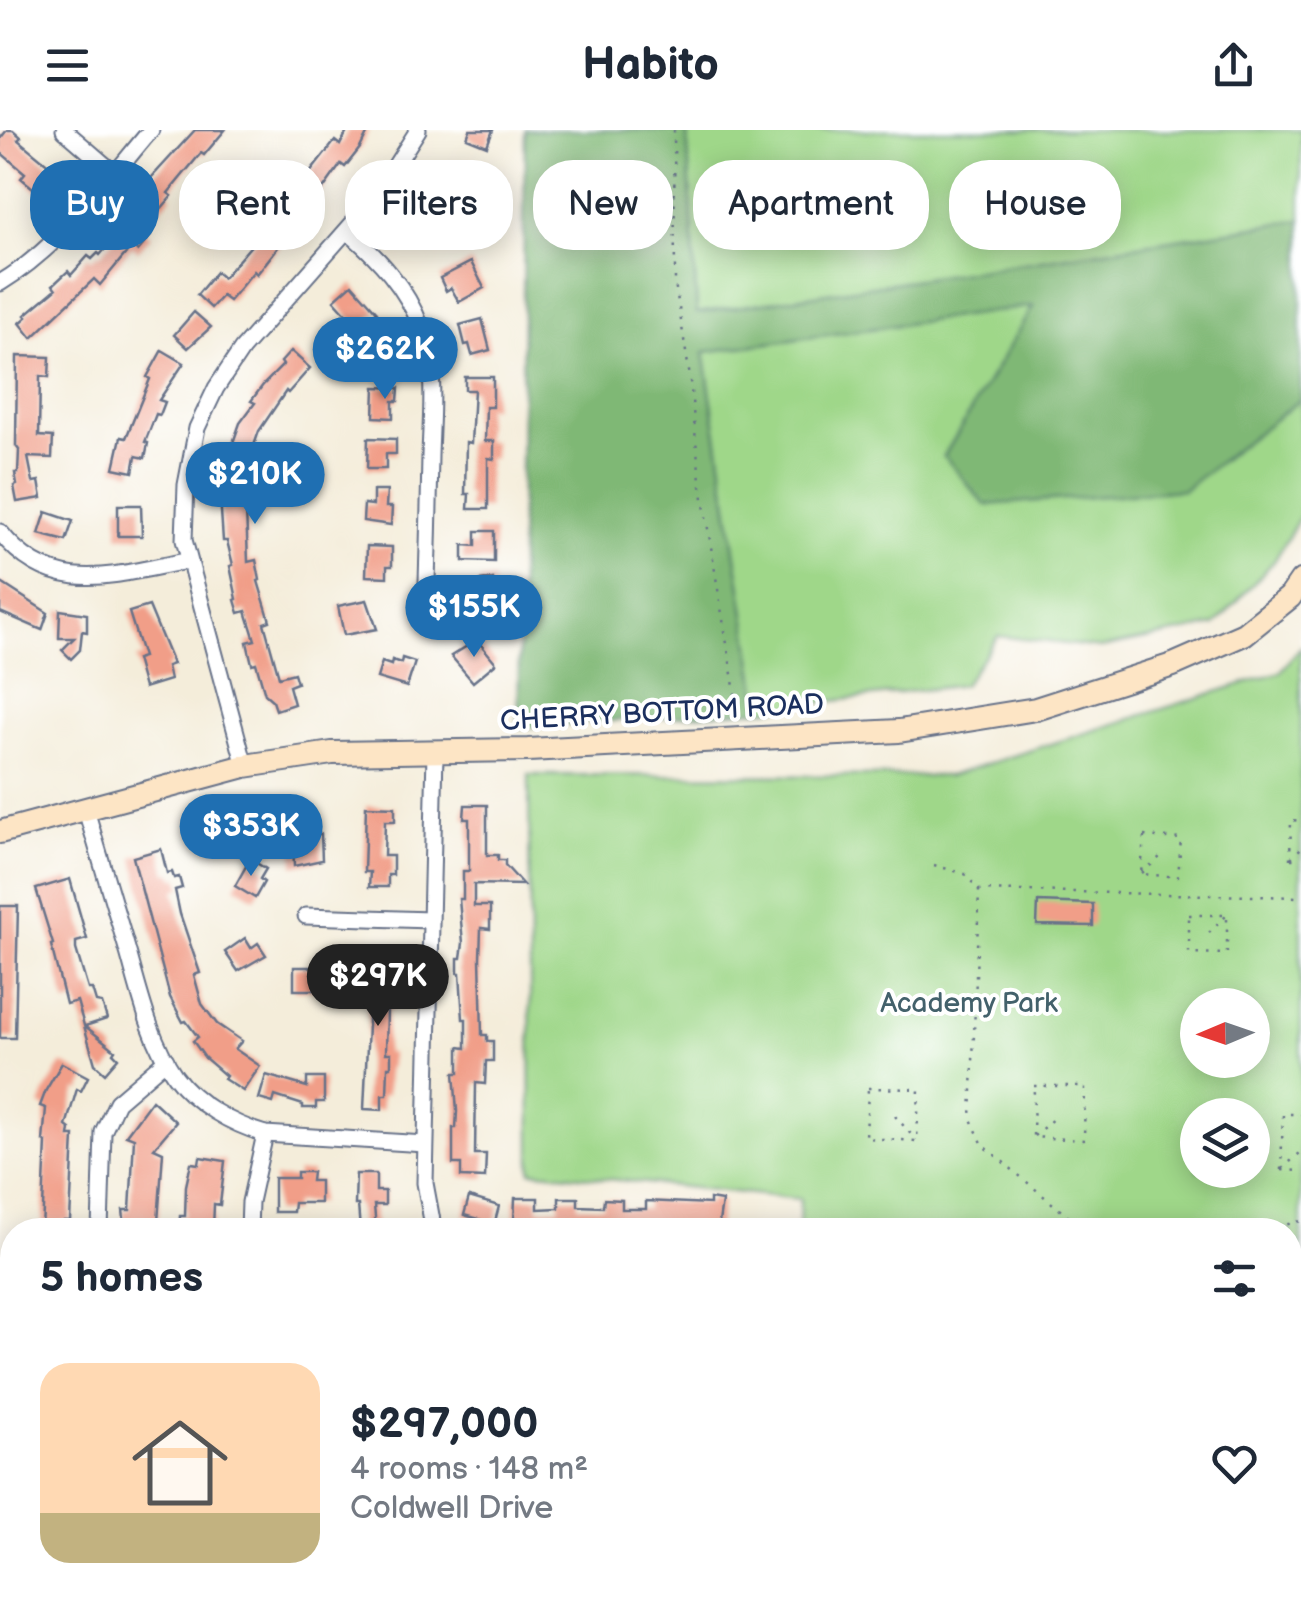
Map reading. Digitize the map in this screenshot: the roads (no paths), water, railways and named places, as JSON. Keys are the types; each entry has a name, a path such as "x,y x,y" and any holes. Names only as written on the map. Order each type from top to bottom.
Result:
{"main road":[{"name":"CHERRY BOTTOM ROAD","path":"0,832 245,766 332,753 898,732 1036,709 1173,664 1244,634 1290,596 1301,581"}],"street":[{"path":"64,130 98,160"},
{"path":"126,160 151,130"},
{"path":"399,160 418,130"},
{"path":"245,766 187,561 186,486 197,428 216,388 242,348 345,233"},
{"path":"0,284 42,250"},
{"path":"369,250 403,289 422,328 428,355 432,392 426,610"},
{"path":"0,532 33,565 62,576 98,577 187,561"},
{"path":"431,1218 425,1184 425,1144 435,752"},
{"path":"86,810 145,1011 177,1079 210,1108 265,1134 425,1144"},
{"path":"306,916 430,920"},
{"path":"100,1218 103,1132 117,1102 166,1060"},
{"path":"249,1218 265,1134"}],"park label":[{"name":"Academy Park","path":"969,1003"}]}
